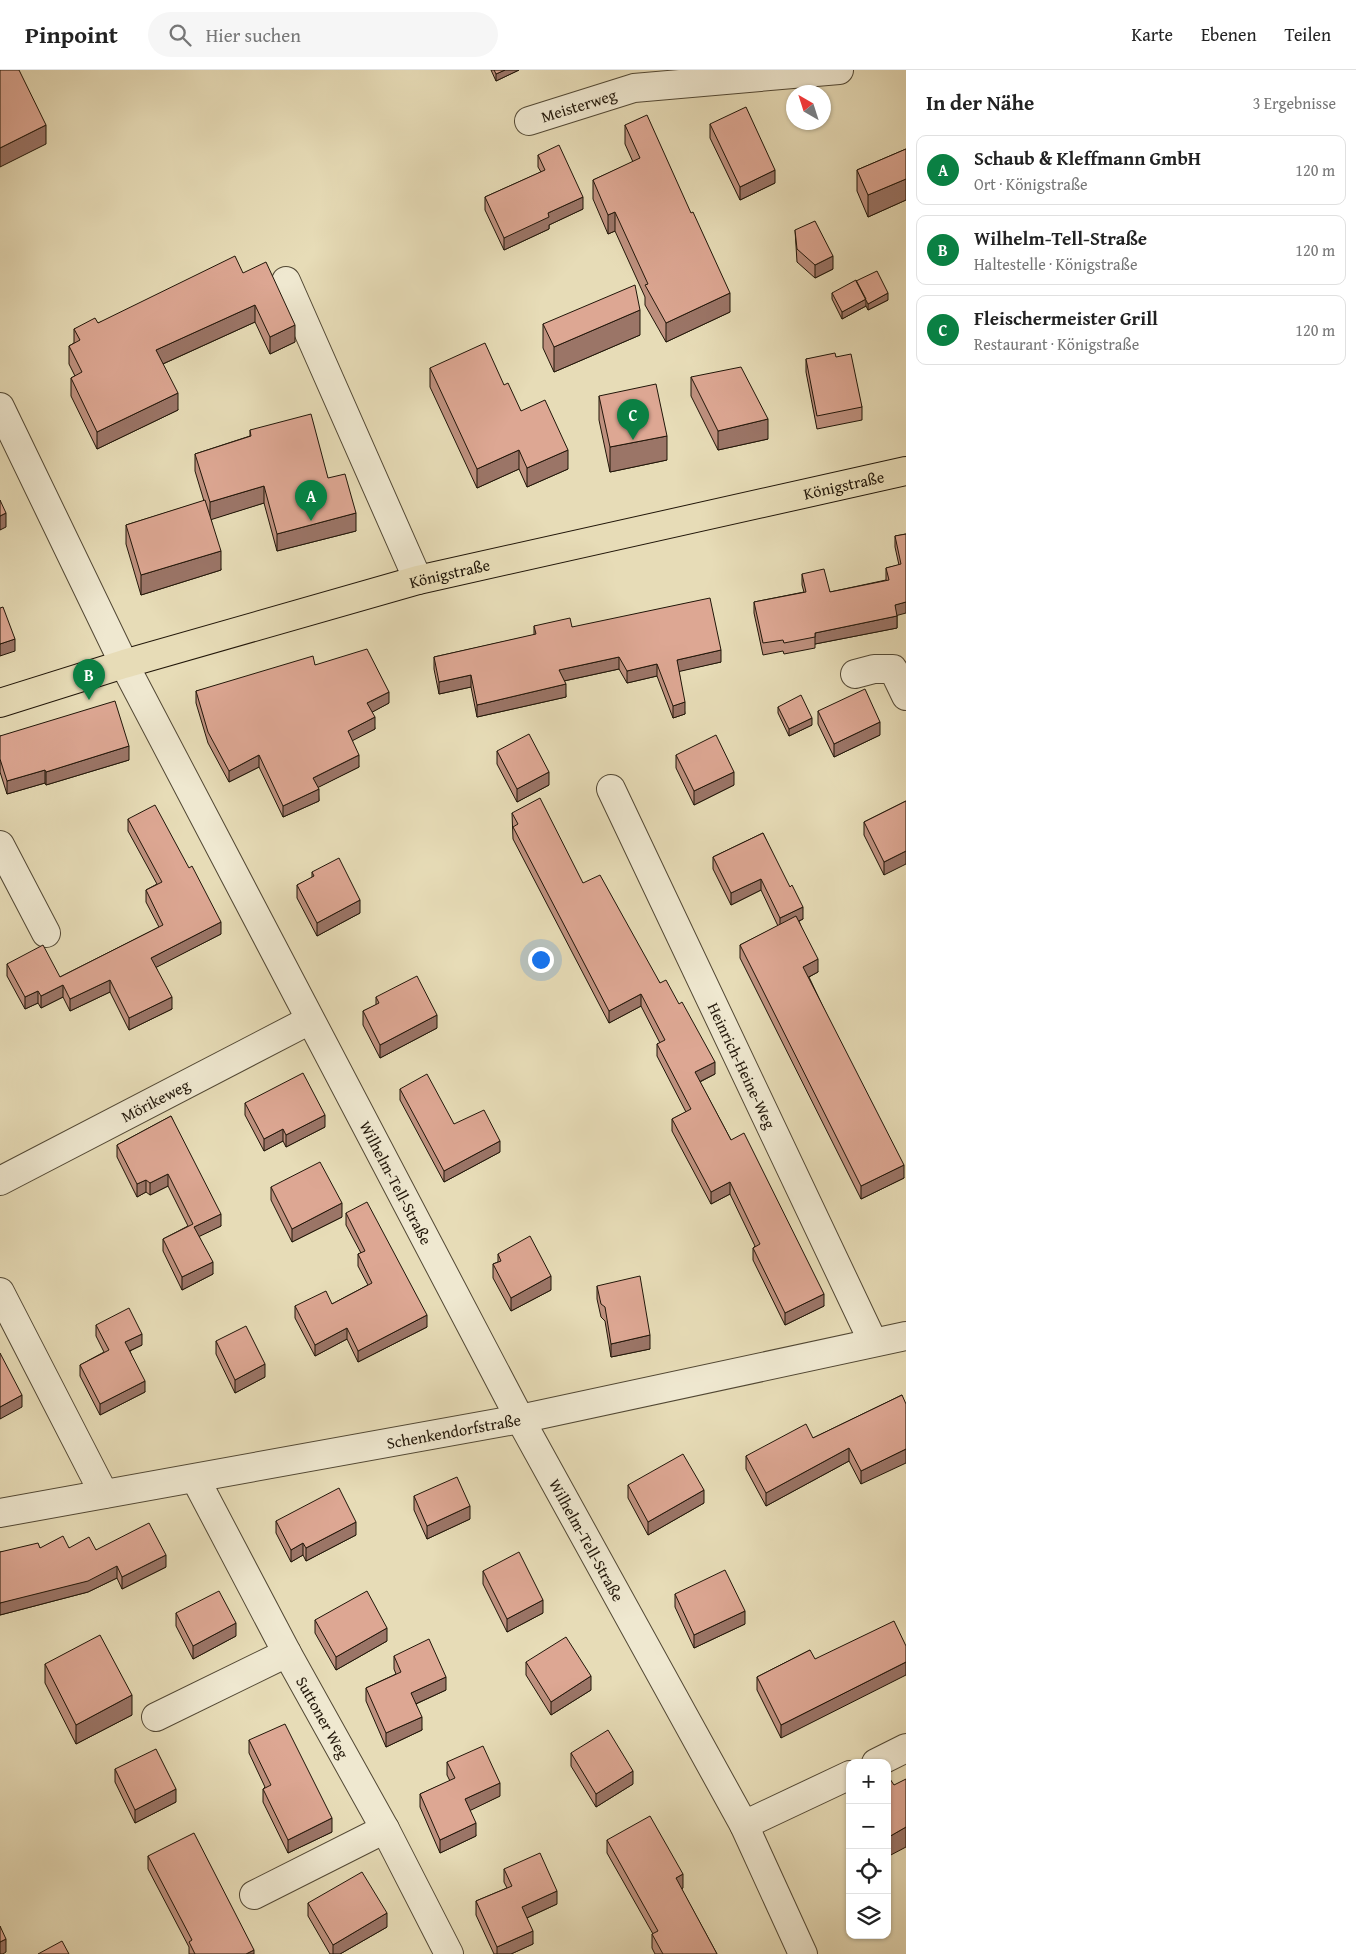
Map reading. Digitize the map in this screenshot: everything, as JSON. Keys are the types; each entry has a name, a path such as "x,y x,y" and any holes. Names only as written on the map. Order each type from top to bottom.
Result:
{"main road":[{"name":"Königstraße","path":"0,703 124,664 418,580 906,471"}],"street":[{"name":"Meisterweg","path":"529,121 634,88 839,70"},
{"path":"286,281 418,580"},
{"name":"Wilhelm-Tell-Straße","path":"0,407 124,664 520,1419 744,1825 803,1954"},
{"path":"855,674 874,669 899,667 906,696"},
{"name":"Heinrich-Heine-Weg","path":"611,789 873,1342"},
{"path":"0,845 46,933"},
{"name":"Mörikeweg","path":"0,1181 310,1020"},
{"path":"0,1292 104,1494"},
{"name":"Schenkendorfstraße","path":"0,1514 104,1494 196,1480 520,1419 906,1336"},
{"name":"Suttoner Weg","path":"196,1480 287,1653 385,1828 440,1951"},
{"path":"156,1717 287,1653"},
{"path":"884,1759 906,1748"},
{"path":"744,1825 846,1777"},
{"path":"254,1895 385,1828"}],"building":[{"path":"0,70 19,70 46,125 0,148"},
{"path":"494,70 505,70 496,74"},
{"path":"746,107 775,170 740,187 710,124"},
{"path":"647,115 691,213 693,212 730,293 666,323 645,285 648,284 615,212 608,215 593,180 640,158 625,125"},
{"path":"559,145 583,197 548,213 549,217 504,238 485,197 545,170 538,155"},
{"path":"906,149 906,179 868,195 857,170"},
{"path":"815,221 833,256 815,265 797,249 795,230"},
{"path":"235,256 243,273 266,262 295,325 270,337 255,305 156,350 178,393 97,432 71,378 82,372 69,346 80,340 74,329 95,318 98,323"},
{"path":"877,271 888,293 868,304 856,281"},
{"path":"856,280 866,299 842,312 832,293"},
{"path":"635,285 640,310 554,347 543,324"},
{"path":"485,343 504,385 508,383 521,411 545,400 568,450 527,468 519,450 477,469 430,368"},
{"path":"835,353 836,357 851,354 862,407 817,416 806,359"},
{"path":"741,367 768,419 718,431 691,377"},
{"path":"656,384 667,436 610,447 599,396"},
{"path":"311,414 328,478 345,474 356,513 277,534 264,486 210,502 195,454 251,436 250,430"},
{"path":"0,500 6,513 0,516"},
{"path":"205,500 221,551 141,575 126,525"},
{"path":"906,534 906,602 895,605 897,616 815,633 815,637 784,643 783,640 763,643 754,602 806,592 802,574 824,569 830,592 889,580 886,568 901,564 895,536"},
{"path":"710,598 721,650 677,660 685,702 673,706 657,664 627,671 619,657 559,670 566,684 477,705 471,675 439,682 434,657 536,634 534,626 570,618 572,627"},
{"path":"3,607 15,639 0,644 0,608"},
{"path":"367,649 389,692 367,703 375,717 348,731 359,755 313,778 319,789 283,806 259,755 229,771 208,732 196,691 313,656 315,665"},
{"path":"865,689 880,722 834,744 818,711"},
{"path":"801,695 812,718 789,729 778,707"},
{"path":"115,701 129,746 46,772 45,770 7,781 0,759 0,736"},
{"path":"529,734 549,772 517,789 497,751"},
{"path":"716,735 734,772 694,791 676,755"},
{"path":"540,798 583,883 600,875 660,983 666,980 679,1004 682,1002 715,1062 695,1072 731,1140 744,1133 824,1294 785,1313 753,1248 760,1244 730,1182 711,1192 672,1119 691,1109 657,1044 665,1040 641,994 609,1011 513,827 518,824 512,813"},
{"path":"906,801 906,851 884,862 864,822"},
{"path":"155,805 189,868 192,866 221,922 151,958 172,997 129,1018 110,980 70,999 63,985 41,996 38,991 25,997 7,964 43,945 60,977 163,925 146,890 162,882 128,819"},
{"path":"763,833 790,887 792,885 803,907 780,918 761,879 731,893 713,857"},
{"path":"339,858 360,900 317,923 297,885 314,876 312,872"},
{"path":"796,916 818,959 803,967 904,1165 861,1186 740,945"},
{"path":"417,976 437,1015 380,1045 363,1011 379,1003 376,997"},
{"path":"303,1073 325,1115 286,1135 283,1129 264,1139 245,1103"},
{"path":"427,1074 454,1124 484,1110 500,1141 444,1171 400,1089"},
{"path":"171,1116 221,1214 194,1227 213,1262 182,1277 163,1239 193,1224 168,1174 150,1183 146,1180 137,1184 117,1145"},
{"path":"320,1162 342,1203 292,1229 271,1187"},
{"path":"367,1202 427,1315 358,1351 347,1328 315,1345 295,1306 326,1291 332,1304 372,1283 358,1254 365,1251 346,1213"},
{"path":"530,1236 551,1276 511,1298 493,1264 501,1261 498,1254"},
{"path":"640,1276 650,1335 611,1344 605,1307 601,1304 597,1286"},
{"path":"129,1308 142,1334 125,1342 145,1381 100,1404 80,1365 109,1350 96,1325"},
{"path":"246,1326 265,1364 235,1380 216,1341"},
{"path":"0,1353 22,1395 0,1407"},
{"path":"902,1395 906,1404 906,1449 861,1471 849,1448 766,1493 746,1456 806,1424 813,1438"},
{"path":"683,1454 704,1490 648,1522 628,1485"},
{"path":"457,1477 470,1506 427,1526 414,1496"},
{"path":"339,1488 356,1522 306,1548 303,1543 291,1550 276,1521"},
{"path":"149,1523 166,1555 122,1577 117,1566 88,1581 0,1603 0,1552 38,1543 40,1548 63,1536 69,1548 89,1537 96,1550"},
{"path":"519,1552 543,1600 507,1619 483,1571"},
{"path":"725,1570 745,1611 694,1635 675,1594"},
{"path":"219,1591 236,1623 193,1646 176,1613"},
{"path":"367,1591 387,1628 336,1657 315,1620"},
{"path":"894,1621 906,1646 906,1662 781,1725 757,1677 810,1650 815,1659"},
{"path":"100,1635 132,1695 76,1725 45,1664"},
{"path":"566,1637 591,1676 551,1702 526,1662"},
{"path":"429,1639 446,1677 411,1693 422,1717 386,1733 366,1688 401,1672 394,1656"},
{"path":"285,1724 332,1818 288,1840 263,1789 271,1785 249,1740"},
{"path":"608,1730 633,1771 596,1794 571,1753"},
{"path":"483,1746 500,1783 465,1799 476,1823 440,1840 420,1794 455,1778 447,1762"},
{"path":"156,1749 176,1789 135,1810 115,1769"},
{"path":"906,1779 906,1827 891,1836 891,1780 894,1785"},
{"path":"650,1816 683,1874 676,1878 717,1954 663,1954 652,1934 658,1931 607,1840"},
{"path":"194,1833 254,1950 246,1954 195,1954 189,1942 192,1940 148,1856"},
{"path":"540,1853 557,1891 522,1907 533,1931 497,1947 476,1901 512,1886 504,1869"},
{"path":"362,1872 387,1913 333,1945 308,1903"},
{"path":"0,1926 6,1939 0,1942"},
{"path":"62,1941 69,1954 38,1954"}],"place":[{"name":"Fleischermeister Grill","path":"633,440"},
{"name":"Schaub & Kleffmann GmbH","path":"311,521"},
{"name":"Wilhelm-Tell-Straße","path":"89,700"}]}
